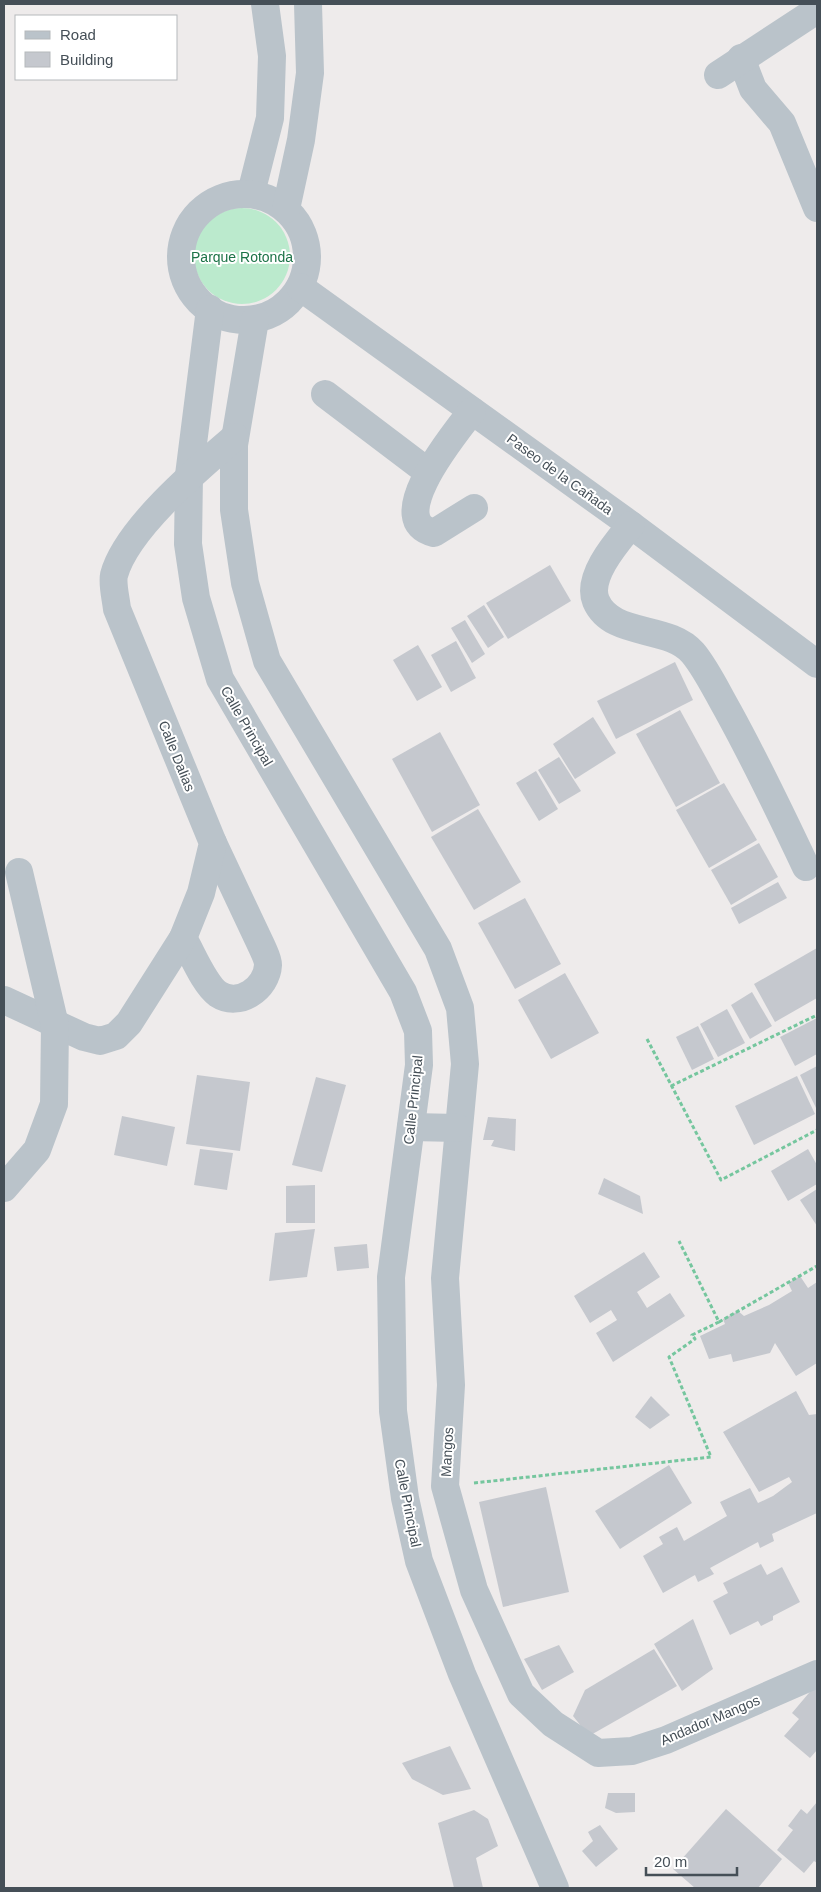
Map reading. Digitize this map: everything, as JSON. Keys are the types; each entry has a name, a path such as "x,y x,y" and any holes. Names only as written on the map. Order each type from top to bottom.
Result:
{"street":[{"path":"251,193 270,118 272,56 264,4"},
{"path":"286,209 301,140 310,73 308,4"},
{"path":"718,75 817,10"},
{"path":"742,58 753,89 782,123 817,208"},
{"path":"251,193 270,199 286,209 301,228 308,251 306,275 295,296 278,312 255,320 237,321 219,316 195,298 182,272 182,241 196,215 221,198 251,193"},
{"name":"Paseo de la Cañada","path":"300,287 631,525 817,664"},
{"name":"Calle Principal","path":"210,309 189,475 188,544 196,598 220,679 403,992 418,1031 420,1065 391,1277 393,1411 405,1498 419,1561 459,1666 556,1888"},
{"path":"255,320 235,437 234,510 245,583 267,661 438,949 460,1008 465,1064 458,1128 411,1127"},
{"path":"325,394 428,472"},
{"path":"472,411 428,472 415,508 417,522 425,531 434,533 474,508"},
{"name":"Calle Dalias","path":"183,938 211,988 219,995 231,999 246,996 259,987 266,975 268,963 262,947 213,844 116,609 114,575 124,555 143,526 189,475 235,437"},
{"path":"631,525 609,552 595,580 595,599 603,613 619,623 660,634 680,642 692,651 702,664 748,748 806,866"},
{"path":"4,1000 84,1037 100,1041 116,1036 129,1023 183,938 202,893 213,844"},
{"path":"6,1187 38,1150 54,1104 55,1025 19,872"},
{"name":"Mangos","path":"458,1128 445,1278 451,1385 445,1486 474,1590 521,1694 552,1724 598,1753"},
{"name":"Andador Mangos","path":"598,1753 632,1751 666,1740 817,1674"}],"path":[{"path":"671,1086 817,1015"},
{"path":"647,1039 721,1180 817,1132"},
{"path":"678,1241 719,1322"},
{"path":"445,1486 711,1457 669,1357 695,1339 692,1335 719,1322 817,1266"}],"green space":[{"name":"Parque Rotonda","path":"233,208 251,208 269,216 282,229 290,247 287,275 269,296 251,304 233,304 215,296 202,283 194,265 194,247 202,229 215,216"}],"building":[{"path":"550,565 571,601 508,639 486,603"},
{"path":"484,605 504,637 488,648 467,616"},
{"path":"465,620 485,654 472,663 451,628"},
{"path":"456,641 476,678 451,692 431,655"},
{"path":"418,645 442,687 417,701 393,660"},
{"path":"675,662 693,700 616,739 597,701"},
{"path":"680,710 720,783 676,807 636,734"},
{"path":"593,717 616,753 575,779 553,744"},
{"path":"440,732 480,805 432,832 392,759"},
{"path":"559,757 581,791 559,804 538,770"},
{"path":"536,771 558,809 539,821 516,783"},
{"path":"724,783 757,840 709,868 676,810"},
{"path":"478,809 521,882 474,910 431,837"},
{"path":"759,843 778,877 731,905 711,870"},
{"path":"778,882 787,898 739,924 731,908"},
{"path":"525,898 561,964 515,989 478,923"},
{"path":"817,948 817,998 775,1022 754,984"},
{"path":"565,973 599,1033 551,1059 518,1000"},
{"path":"752,992 772,1026 750,1039 731,1005"},
{"path":"727,1009 745,1043 718,1057 700,1024"},
{"path":"817,1018 817,1054 795,1066 780,1037"},
{"path":"698,1026 714,1059 692,1070 676,1037"},
{"path":"817,1066 817,1110 800,1075"},
{"path":"197,1075 250,1082 240,1151 186,1144"},
{"path":"797,1076 815,1114 754,1145 735,1106"},
{"path":"316,1077 346,1085 322,1172 292,1165"},
{"path":"122,1116 175,1127 167,1166 114,1155"},
{"path":"488,1117 516,1119 515,1151 491,1146 494,1140 483,1140"},
{"path":"200,1149 233,1153 227,1190 194,1185"},
{"path":"808,1149 817,1165 817,1184 788,1201 771,1171"},
{"path":"604,1178 640,1196 643,1214 598,1194"},
{"path":"315,1185 315,1223 286,1223 286,1186"},
{"path":"817,1189 817,1226 800,1200"},
{"path":"315,1229 307,1277 269,1281 275,1233"},
{"path":"367,1244 369,1268 337,1271 334,1247"},
{"path":"644,1252 660,1277 637,1292 647,1308 670,1293 685,1316 613,1362 596,1333 617,1320 611,1310 590,1323 574,1296"},
{"path":"800,1276 808,1288 817,1282 817,1363 796,1376 775,1343 770,1353 733,1362 731,1354 709,1359 700,1336 725,1324 723,1319 738,1311 744,1316 769,1305 792,1291 788,1283"},
{"path":"796,1391 809,1415 817,1414 817,1513 772,1534 774,1541 760,1548 758,1542 710,1568 714,1574 698,1582 695,1575 663,1593 643,1556 663,1544 659,1537 677,1527 684,1541 727,1516 720,1502 750,1488 758,1503 773,1496 792,1482 789,1477 759,1492 723,1432"},
{"path":"651,1396 670,1415 650,1429 635,1417"},
{"path":"669,1465 692,1503 620,1549 595,1511"},
{"path":"546,1487 569,1592 503,1607 479,1502"},
{"path":"761,1564 767,1575 782,1567 800,1602 773,1616 773,1620 761,1626 758,1621 730,1635 713,1601 728,1593 723,1583"},
{"path":"693,1619 713,1669 682,1691 654,1644"},
{"path":"559,1645 574,1672 542,1690 524,1659"},
{"path":"654,1649 677,1686 589,1736 573,1716 585,1690"},
{"path":"814,1687 817,1690 817,1750 810,1758 784,1736 799,1719 792,1713"},
{"path":"450,1746 471,1789 443,1795 412,1779 402,1763"},
{"path":"608,1793 635,1793 635,1812 616,1813 605,1808"},
{"path":"817,1802 817,1863 814,1861 804,1873 777,1850 793,1830 788,1826 801,1809 807,1814"},
{"path":"726,1809 782,1859 758,1888 695,1888 673,1869"},
{"path":"474,1810 488,1819 498,1846 476,1858 483,1888 454,1888 438,1823"},
{"path":"600,1825 618,1849 596,1867 582,1851 593,1841 588,1832"}]}
